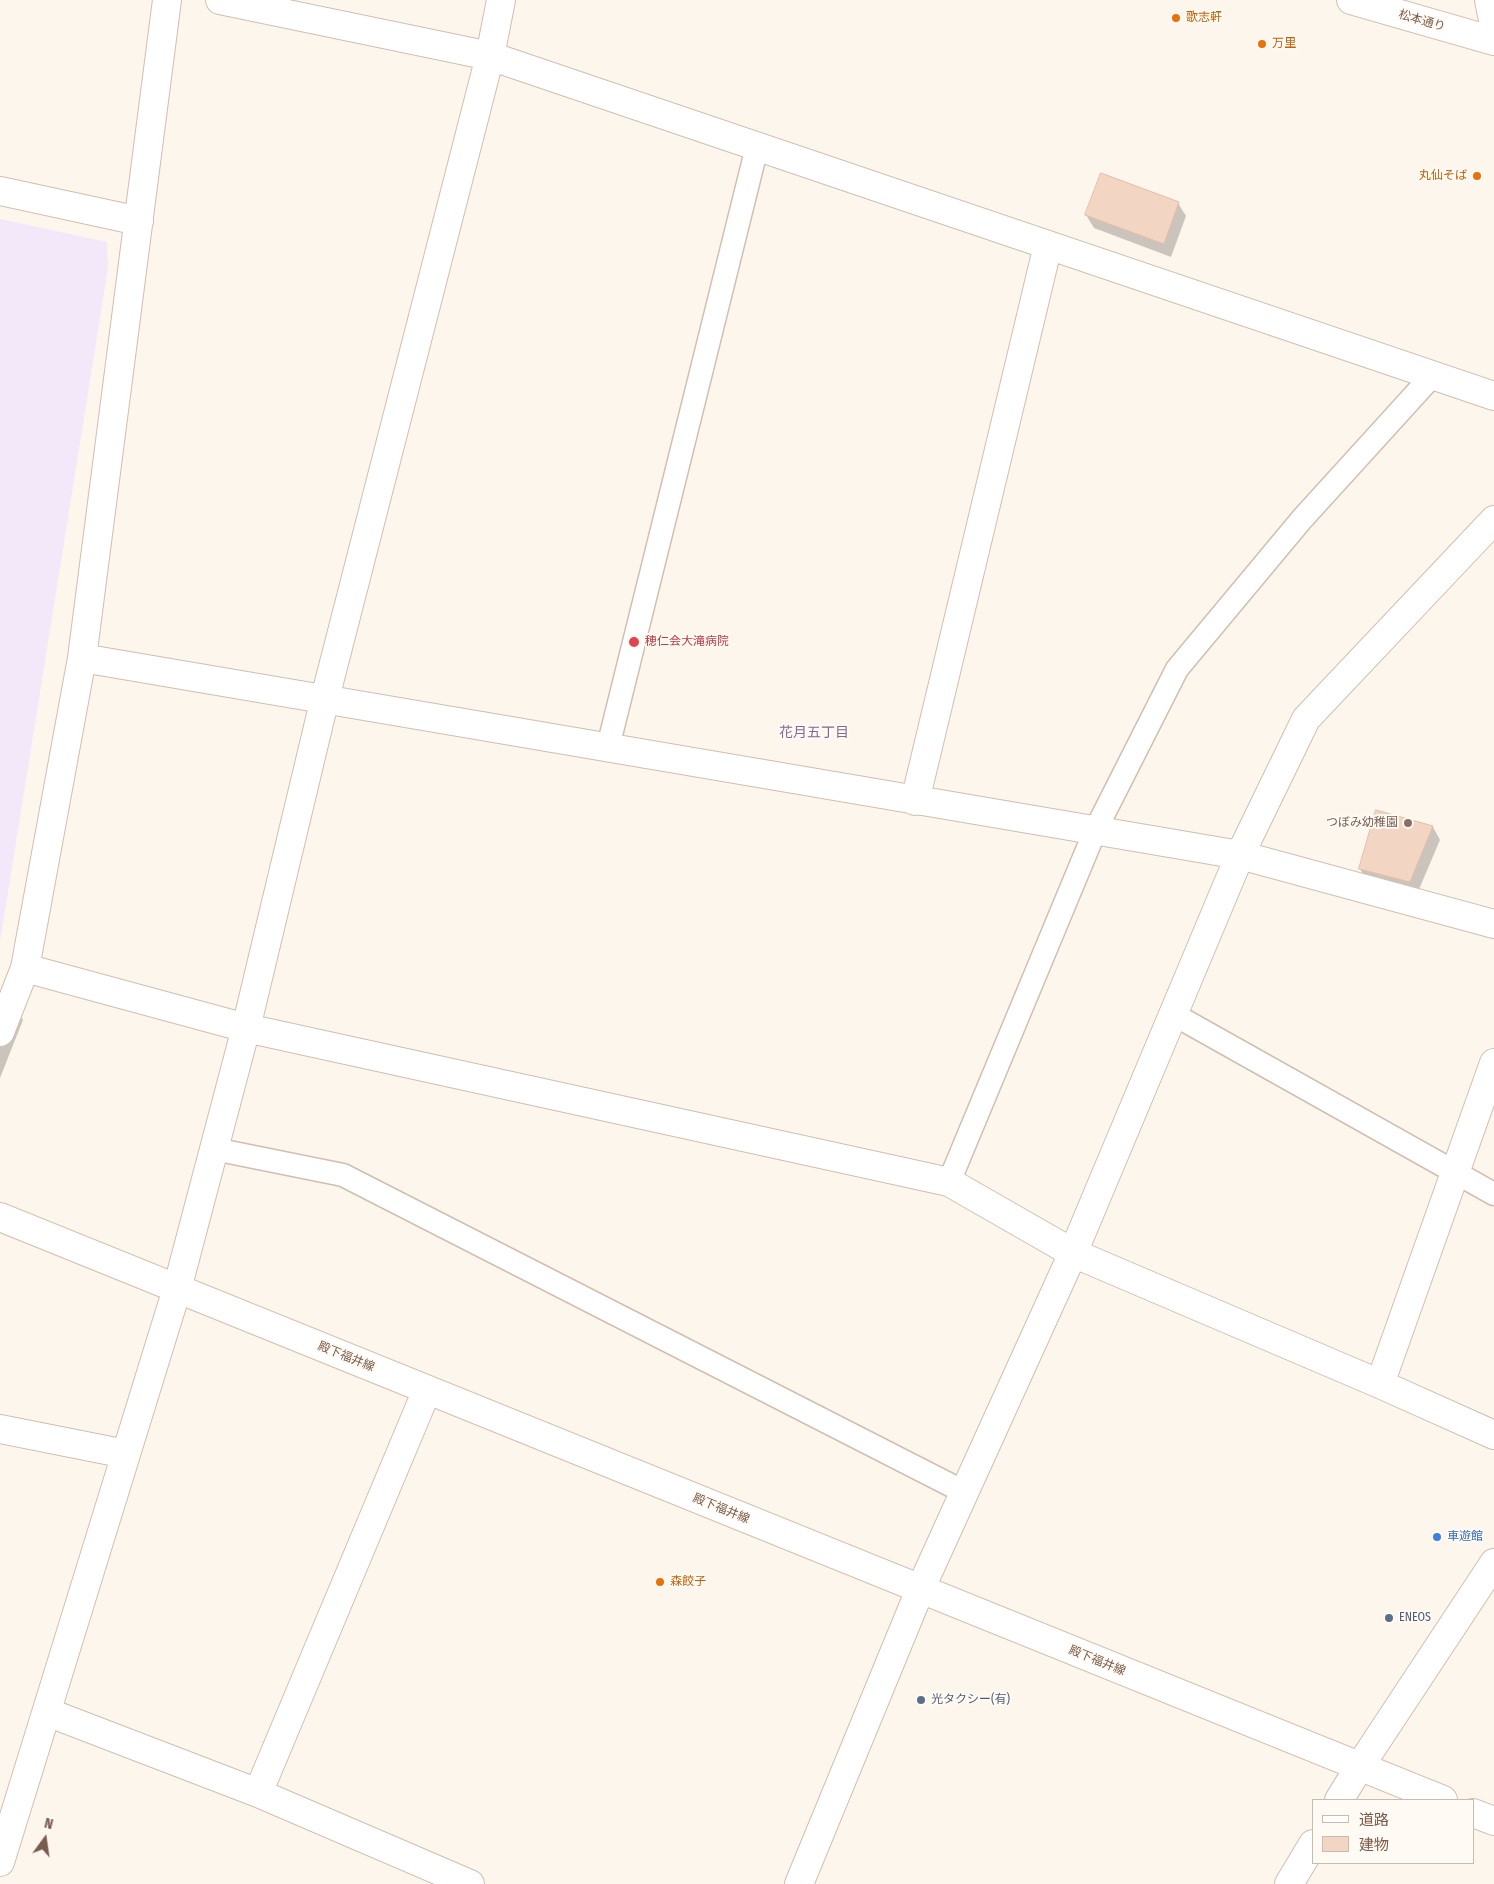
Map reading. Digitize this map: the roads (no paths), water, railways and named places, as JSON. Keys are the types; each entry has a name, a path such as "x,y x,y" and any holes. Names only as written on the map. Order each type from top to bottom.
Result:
{"street":[{"path":"0,1032 25,968 82,658 167,0"},
{"path":"220,0 490,56 1494,396"},
{"path":"0,1862 10,1797 47,1712 177,1289 246,1028 325,698 490,56 501,0"},
{"name":"松本通り","path":"1351,0 1494,41"},
{"path":"1489,0 1494,25"},
{"path":"0,191 139,221"},
{"path":"915,801 1048,246"},
{"path":"799,1884 920,1590 1073,1254 1240,855 1306,720 1494,520"},
{"path":"82,658 1240,855 1494,924"},
{"path":"25,968 246,1028 948,1182 1073,1254 1380,1384 1494,1435"},
{"path":"1380,1384 1494,1063"},
{"name":"殿下福井線","path":"0,1217 1441,1799"},
{"path":"258,1793 427,1390"},
{"path":"0,1429 126,1454"},
{"path":"1340,1799 1494,1563"},
{"path":"47,1712 258,1793 470,1884"},
{"path":"1474,1812 1494,1821"},
{"path":"1289,1884 1312,1846"}],"lane":[{"path":"608,747 757,147"},
{"path":"948,1182 1095,831 1177,670 1302,519 1432,376"},
{"path":"1173,1014 1494,1194"},
{"path":"214,1149 342,1175 964,1492"}],"place":[{"name":"歌志軒","path":"1176,18"},
{"name":"万里","path":"1262,44"},
{"name":"丸仙そば","path":"1477,176"},
{"name":"穂仁会大滝病院","path":"634,642"},
{"name":"つぼみ幼稚園","path":"1408,823"},
{"name":"車遊館","path":"1437,1537"},
{"name":"森餃子","path":"660,1582"},
{"name":"ENEOS","path":"1389,1618"},
{"name":"光タクシー(有)","path":"921,1700"}],"district":[{"name":"花月五丁目","path":"814,733"}]}
